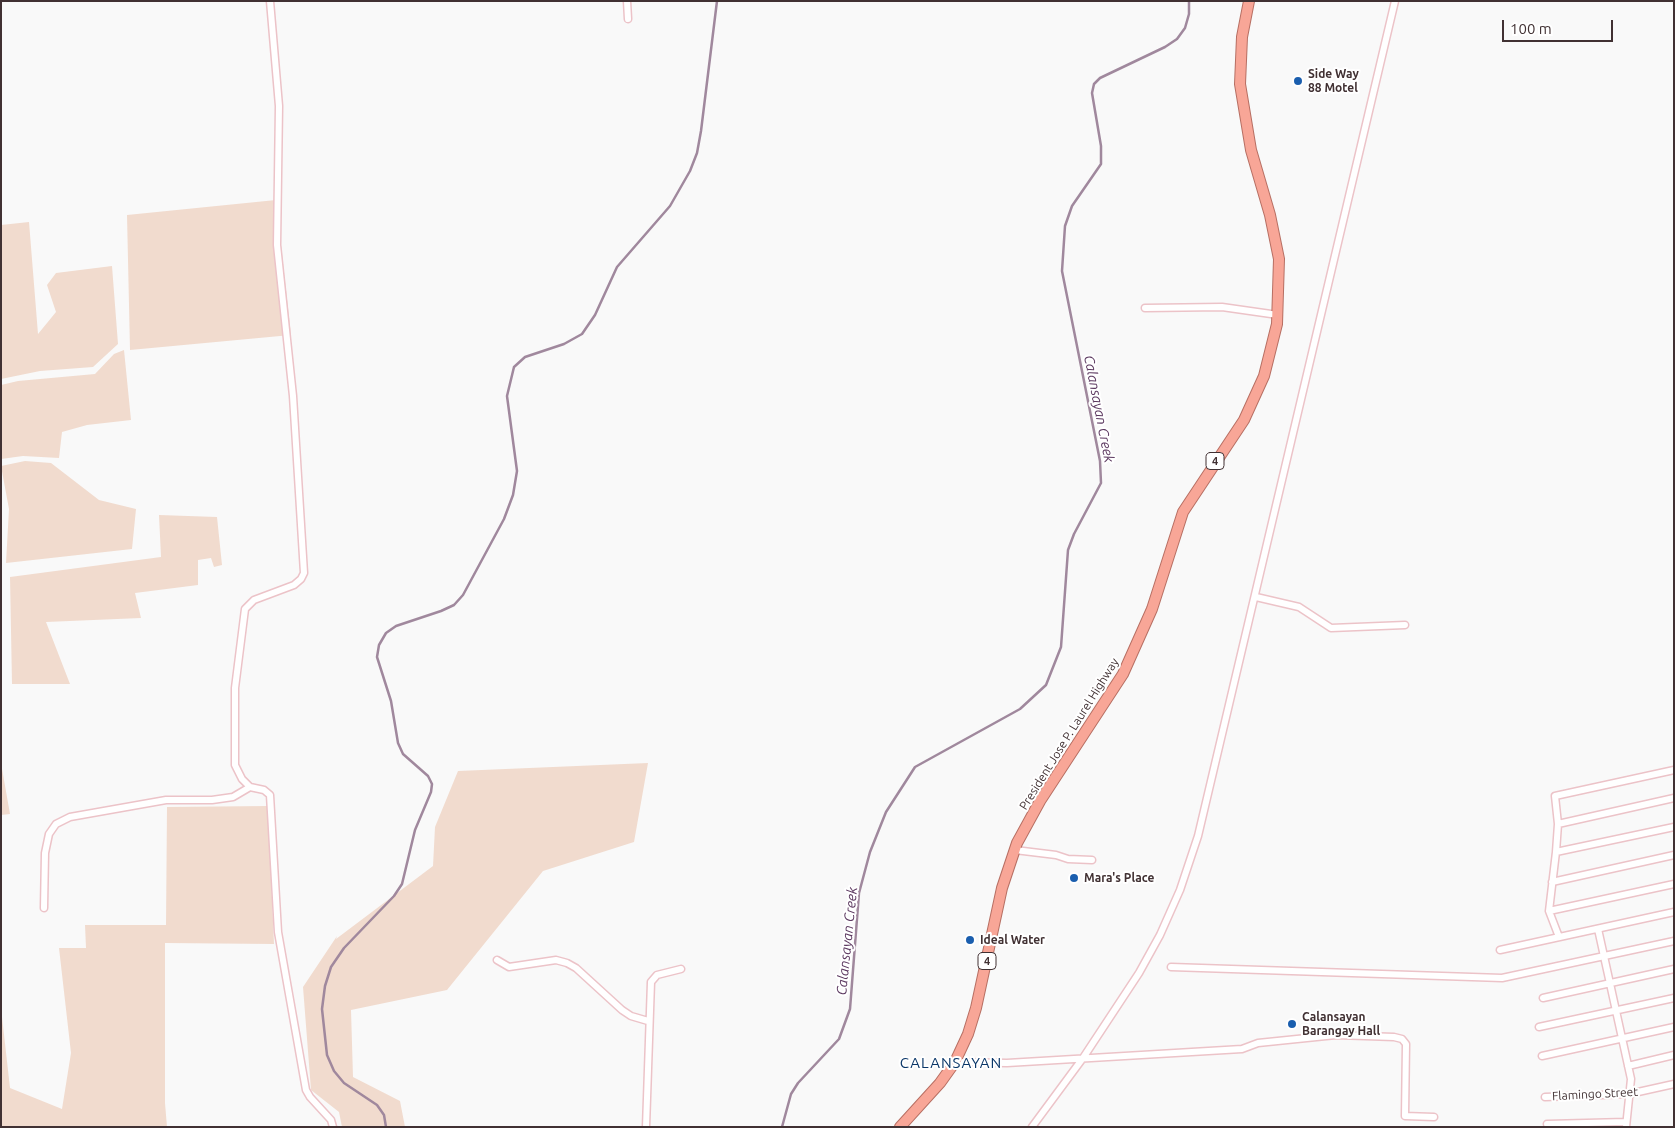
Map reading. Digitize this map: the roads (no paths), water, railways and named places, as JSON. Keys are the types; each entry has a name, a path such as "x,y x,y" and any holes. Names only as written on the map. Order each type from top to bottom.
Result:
{"highway":[{"name":"President Jose P. Laurel Highway","path":"900,1127 940,1083 955,1062 968,1034 976,1008 1002,888 1014,850 1040,801 1123,674 1152,609 1183,512 1208,471 1235,435 1258,392 1268,360 1278,316 1279,272 1277,245 1251,150 1240,84 1242,37 1250,1"}],"street":[{"path":"270,1 279,106 278,245 292,380 304,573 301,579 294,584 248,604 242,617 235,688 235,766 242,779 250,787 264,790 270,795 278,932 306,1090 331,1120 333,1127"},
{"path":"627,1 628,19"},
{"path":"1032,1127 1083,1058 1139,973 1160,935 1180,890 1198,836 1256,597 1285,460 1322,313 1395,1"},
{"path":"1145,308 1222,307 1278,316"},
{"path":"1256,597 1299,607 1331,628 1406,625"},
{"path":"1559,937 1549,911 1558,824 1555,796 1674,770"},
{"path":"44,908 45,853 49,834 56,824 70,817 166,800 212,800 233,797 250,787"},
{"path":"1558,824 1674,798"},
{"path":"1556,852 1674,827"},
{"path":"1014,850 1056,855 1068,859 1092,860"},
{"path":"1552,882 1674,855"},
{"path":"1549,911 1674,884"},
{"path":"1500,950 1674,912"},
{"path":"1548,1124 1626,1124 1631,1079 1598,929"},
{"path":"1171,967 1502,978 1674,941"},
{"path":"497,960 509,967 556,960 567,963 576,968 622,1010 631,1016 648,1021"},
{"path":"1543,998 1674,969"},
{"path":"646,1127 648,1021 653,976 681,970"},
{"path":"1539,1027 1674,998"},
{"path":"1542,1056 1674,1027"},
{"path":"955,1062 1007,1063 1242,1049 1258,1043 1336,1035 1394,1037 1402,1039 1406,1044 1405,1116 1434,1116"},
{"path":"1628,1066 1674,1056"},
{"name":"Flamingo Street","path":"1545,1097 1629,1094 1674,1084"}],"waterway":[{"path":"386,1127 384,1115 377,1105 344,1083 334,1071 327,1055 322,1009 325,986 331,967 344,948 394,896 402,884 415,830 431,792 432,784 428,776 403,754 398,743 391,701 377,657 379,645 386,633 396,626 454,605 463,595 504,519 513,495 517,471 507,396 514,367 525,357 564,344 582,334 595,315 617,267 670,206 690,171 697,153 701,131 717,1"},
{"name":"Calansayan Creek","path":"782,1127 791,1094 798,1083 839,1039 850,1009 859,893 870,852 886,812 915,767 1020,709 1046,685 1061,647 1068,550 1074,534 1101,483 1100,461 1062,271 1065,226 1072,206 1101,164 1101,146 1092,93 1094,84 1100,78 1165,47 1177,39 1185,28 1189,14 1189,1"}],"place":[{"name":"Side Way 88 Motel","path":"1298,81"},
{"name":"Mara's Place","path":"1074,878"},
{"name":"Ideal Water","path":"970,940"},
{"name":"Calansayan Barangay Hall","path":"1292,1024"}],"district":[{"name":"CALANSAYAN","path":"951,1063"}]}
